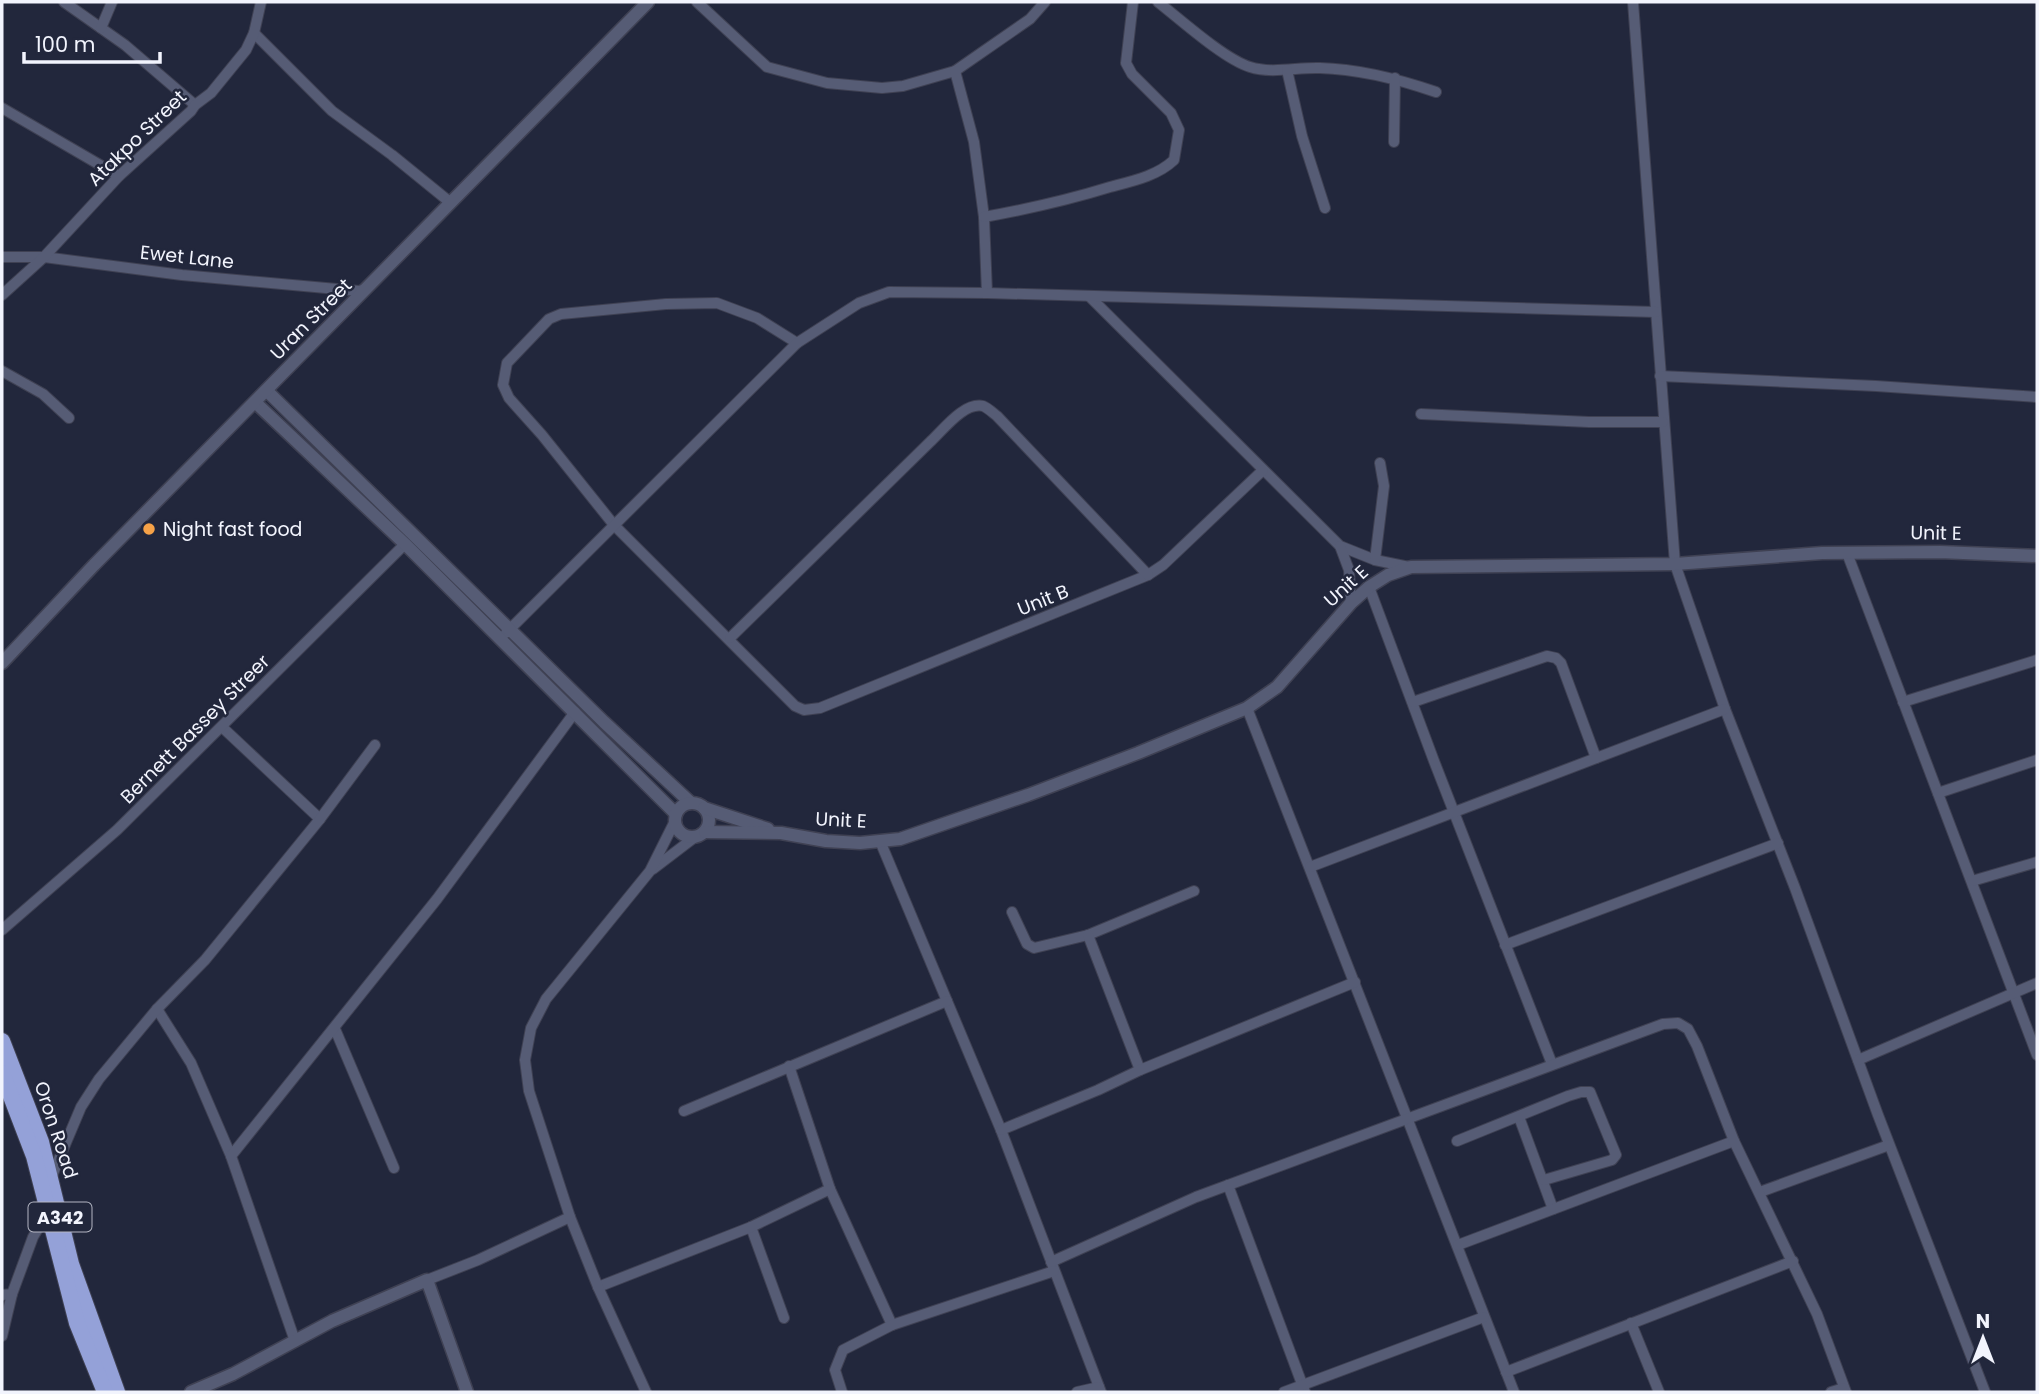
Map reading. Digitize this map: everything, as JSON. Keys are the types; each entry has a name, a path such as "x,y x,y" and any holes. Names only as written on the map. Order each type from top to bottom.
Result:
{"highway":[{"name":"Oron Road","path":"2,1041 32,1115 51,1178 71,1264 117,1392"},
{"name":"Oron Road","path":"2,1073 34,1156 74,1313 105,1392"}],"street":[{"path":"64,2 125,45 195,105"},
{"path":"101,28 112,2"},
{"name":"Atakpo Street","path":"2,295 44,257 119,176 211,93 246,50 254,33 261,2"},
{"name":"Uran Street","path":"2,663 94,565 648,2"},
{"path":"697,2 767,67 827,83 882,88 903,86 955,71 1030,19 1045,2"},
{"path":"984,217 1076,198 1155,174 1174,160 1179,131 1171,113 1132,74 1126,63 1132,2"},
{"path":"1158,2 1234,59 1252,68 1319,68 1395,78 1436,92"},
{"path":"1633,2 1675,564 1725,709 1985,1392"},
{"path":"254,33 331,111 392,155 451,203"},
{"path":"1287,70 1302,136 1325,208"},
{"path":"955,71 974,142 984,217 987,293"},
{"path":"1394,142 1395,78"},
{"path":"2,108 119,176"},
{"name":"Ewet Lane","path":"2,257 44,257 181,275 359,291 369,288"},
{"path":"505,634 797,343 859,303 889,292 1656,312"},
{"path":"1089,296 1340,547 1349,570 1351,603"},
{"path":"797,343 757,318 718,303 666,304 561,314 549,319 507,363 503,385 509,398 614,525 730,638 931,440 966,409 976,406 985,406 997,416 1149,575"},
{"path":"2,371 43,394 69,418"},
{"path":"1660,376 2037,397"},
{"path":"267,391 505,634 675,818 680,833 781,834"},
{"path":"256,403 405,544 657,773 697,805 709,820 700,835 650,871"},
{"path":"1421,414 1590,422 1663,422"},
{"path":"1375,560 1384,486 1380,463"},
{"name":"Unit B","path":"730,638 795,706 804,710 820,708 1149,575 1163,565 1263,470"},
{"name":"Bernett Bassey Streer","path":"2,930 117,830 405,544"},
{"path":"1340,547 1375,560 1410,567"},
{"path":"1847,552 2037,1055"},
{"name":"Unit E","path":"781,834 860,843 918,834 1138,753 1247,708 1277,687 1351,603 1369,587 1388,575 1410,567 1675,564 1847,552 2037,556"},
{"path":"1369,587 1552,1064"},
{"path":"1413,702 1547,656 1556,658 1561,663 1596,758"},
{"path":"1903,702 2037,660"},
{"path":"1247,708 1514,1392"},
{"path":"1310,867 1725,709"},
{"path":"231,1156 437,899 575,712"},
{"path":"222,727 320,819"},
{"path":"51,1178 81,1107 99,1079 157,1009 205,960 320,819 375,745"},
{"path":"1938,793 2037,760"},
{"path":"646,1392 598,1287 570,1217 529,1091 525,1060 531,1028 546,999 650,871 681,806 697,805 781,834"},
{"path":"880,841 1001,1130 1100,1390 1077,1392"},
{"path":"1505,945 1777,843"},
{"path":"1972,881 2037,862"},
{"path":"1012,912 1027,944 1034,948 1088,935 1194,891"},
{"path":"1088,935 1140,1070"},
{"path":"1001,1130 1355,982"},
{"path":"1858,1060 2037,983"},
{"path":"684,1111 947,1001"},
{"path":"157,1009 191,1063 231,1156 295,1341"},
{"path":"842,1392 835,1370 843,1350 892,1325 1053,1266 1228,1185 1663,1024 1678,1023 1688,1030 1697,1046 1734,1141 1817,1314 1845,1390 1831,1392"},
{"path":"335,1029 394,1168"},
{"path":"789,1066 830,1189 892,1325"},
{"path":"1457,1141 1581,1091 1590,1092 1616,1155 1612,1160 1544,1180"},
{"path":"1519,1117 1553,1209"},
{"path":"1458,1245 1734,1141"},
{"path":"1760,1192 1889,1145"},
{"path":"1228,1185 1303,1389"},
{"path":"598,1287 751,1227 830,1189"},
{"path":"2,1336 7,1294 33,1237 48,1212"},
{"path":"191,1392 332,1321 478,1260 570,1217"},
{"path":"751,1227 784,1318"},
{"path":"1506,1372 1793,1261"},
{"path":"427,1280 467,1392"},
{"path":"1284,1392 1303,1389 1484,1317"},
{"path":"1631,1324 1659,1392"}],"place":[{"name":"Night fast food","path":"149,529"}]}
